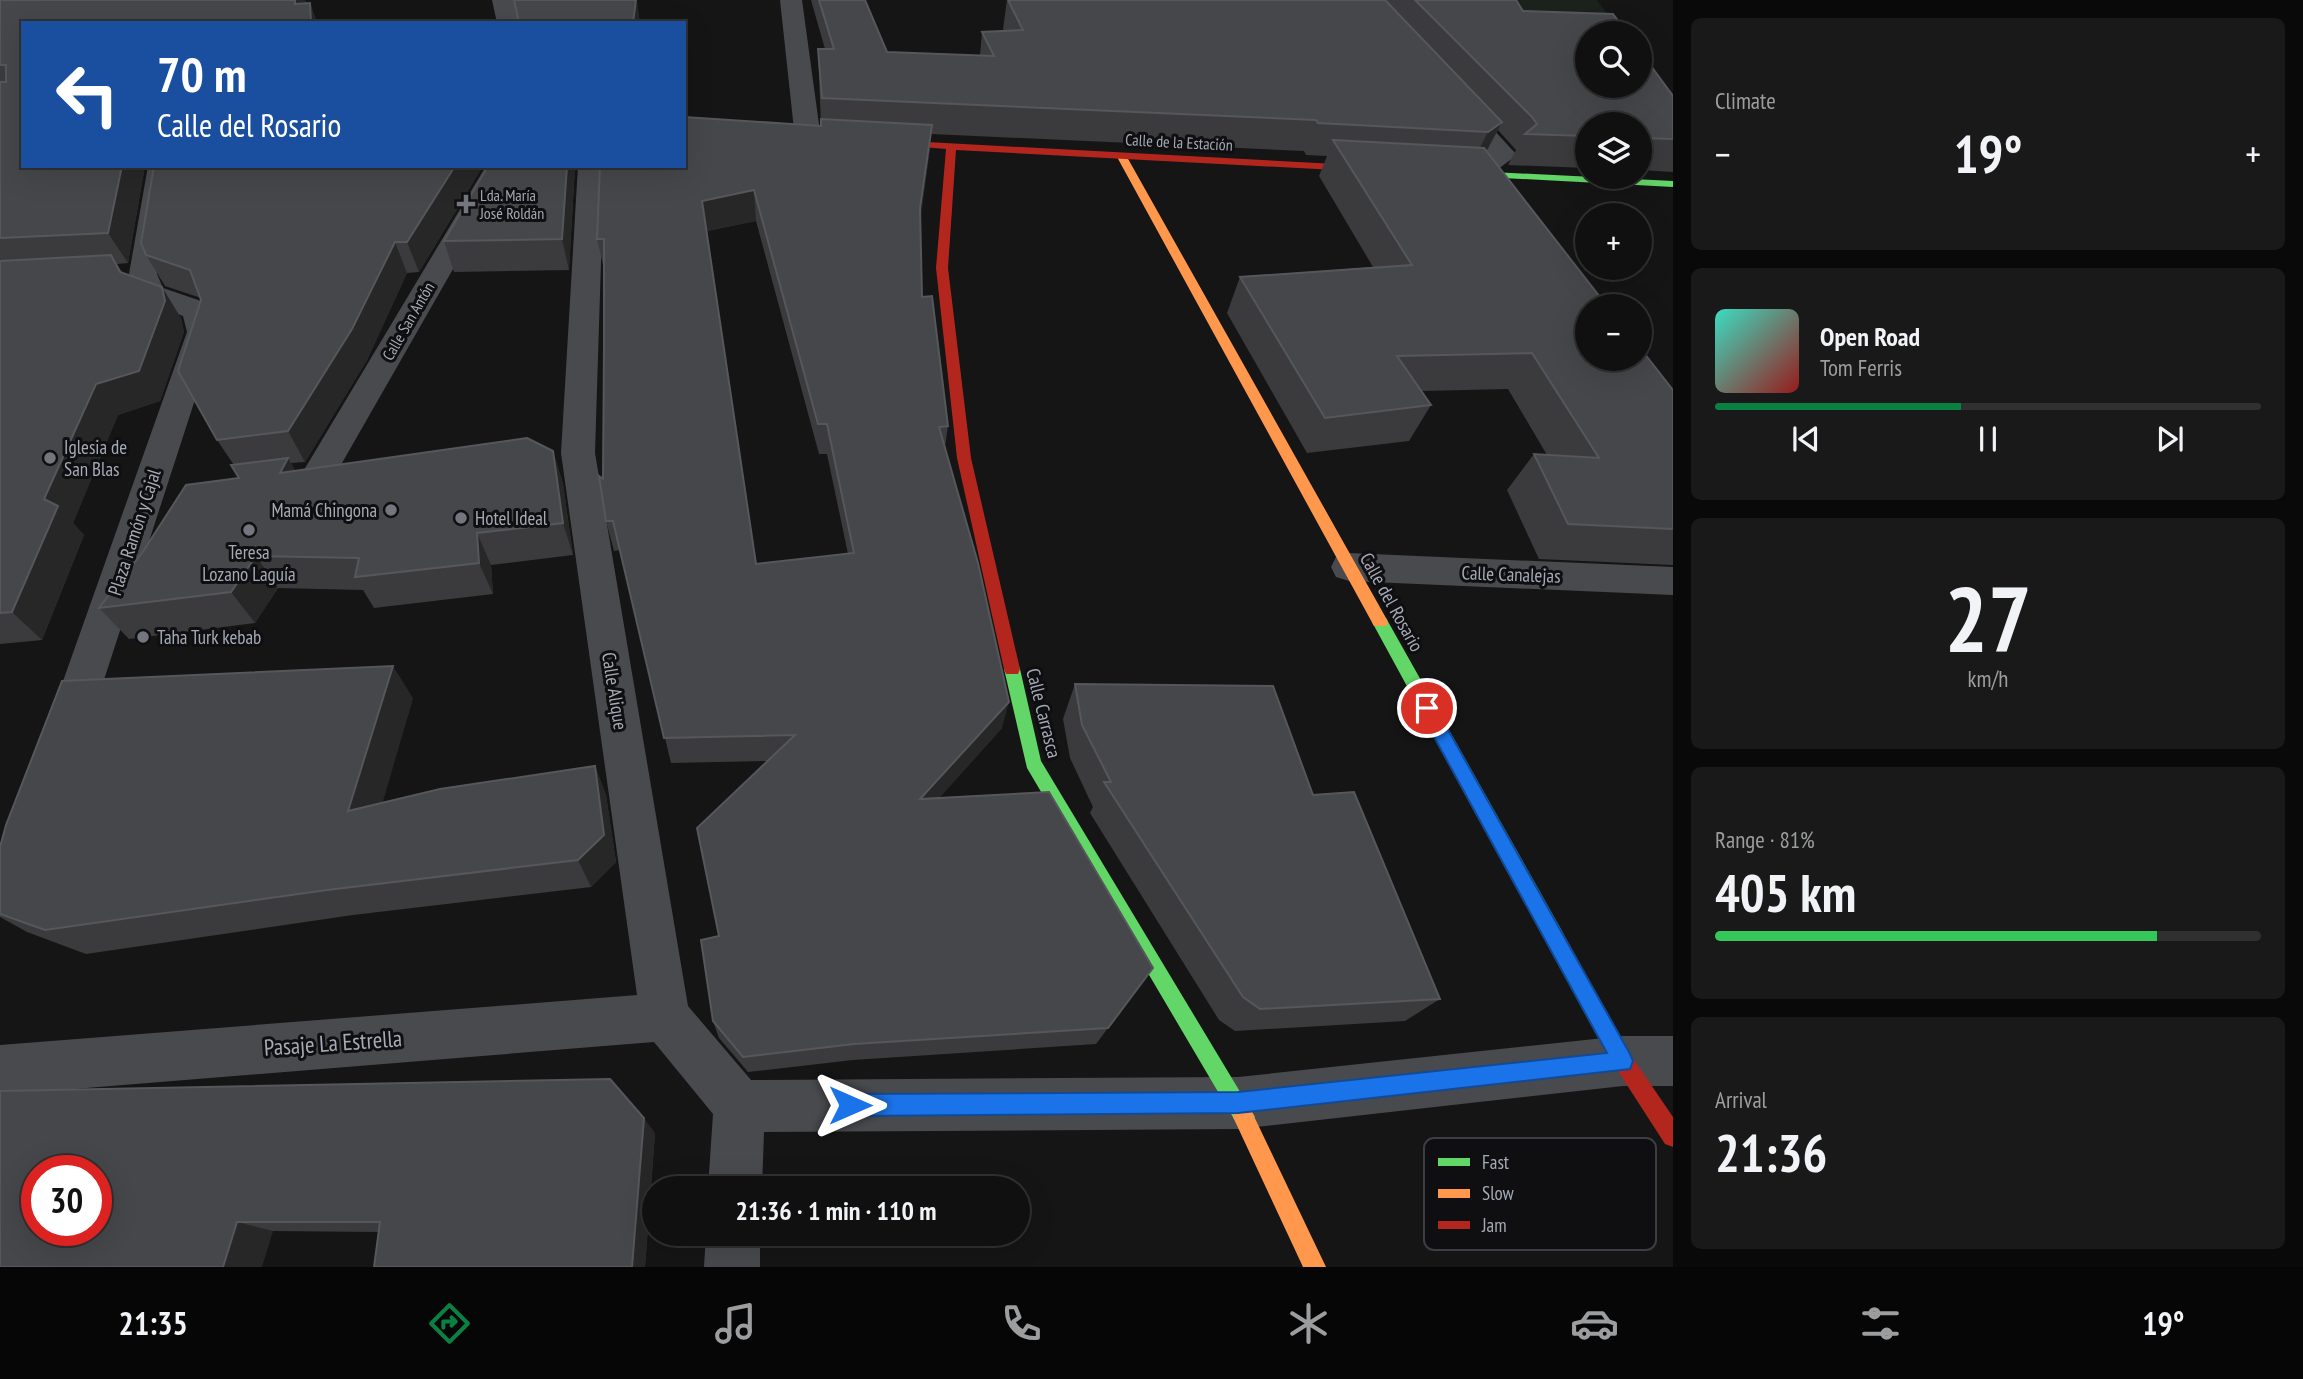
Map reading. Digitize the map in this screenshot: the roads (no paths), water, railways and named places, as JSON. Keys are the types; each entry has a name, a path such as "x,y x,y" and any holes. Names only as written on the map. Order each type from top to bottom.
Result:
{"street":[{"path":"502,0 507,21"},
{"path":"791,0 808,139"},
{"path":"1440,87 1504,155 1475,174"},
{"name":"Calle de la Estación","path":"912,144 1394,170"},
{"name":"Calle Carrasca","path":"951,146 942,268 964,458 1032,763 1238,1103 1315,1267"},
{"name":"Calle del Rosario","path":"1122,157 1623,1061 1673,1136"},
{"name":"Plaza Ramón y Cajal","path":"57,756 202,332 196,310 151,293 130,274 160,168"},
{"name":"Calle San Antón","path":"359,472 304,477 498,168"},
{"name":"Calle Alique","path":"591,168 564,454 666,1017"},
{"path":"1435,172 1673,184"},
{"path":"1475,174 1510,215"},
{"name":"Calle Canalejas","path":"1349,567 1673,581"},
{"path":"666,1017 739,1106 736,1176"},
{"name":"Pasaje La Estrella","path":"0,1070 666,1017"},
{"path":"739,1106 1238,1103 1623,1061 1673,1061"},
{"path":"732,1267 733,1246"}],"place":[{"name":"Lda. María José Roldán","path":"466,204"},
{"name":"Iglesia de San Blas","path":"50,458"},
{"name":"Mamá Chingona","path":"391,510"},
{"name":"Hotel Ideal","path":"461,518"},
{"name":"Teresa Lozano Laguía","path":"249,530"},
{"name":"Taha Turk kebab","path":"143,637"}]}
